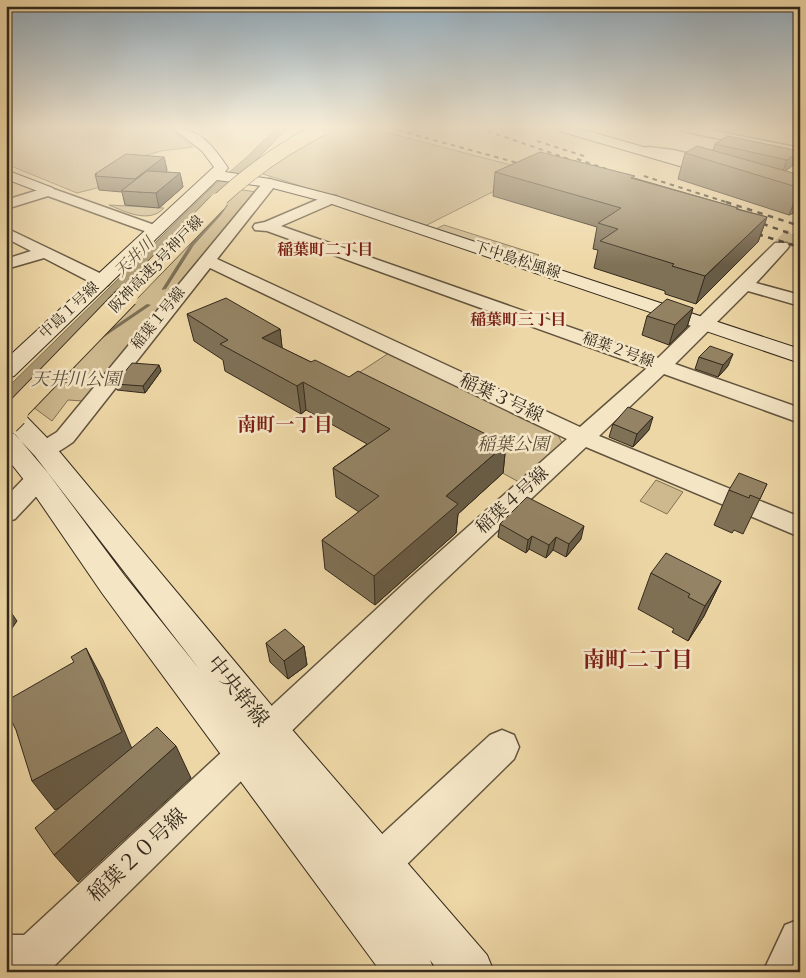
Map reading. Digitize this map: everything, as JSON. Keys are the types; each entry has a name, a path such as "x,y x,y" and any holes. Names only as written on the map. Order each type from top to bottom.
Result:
{"highway":[{"name":"阪神高速3号神戸線","path":"7,419 237,174"},
{"name":"阪神高速3号神戸線","path":"7,419 248,174"}],"street":[{"path":"6,174 155,230"},
{"name":"下中島松風線","path":"226,177 270,183 331,199 800,356"},
{"name":"中島１号線","path":"6,371 155,230 226,177"},
{"name":"稲葉１号線","path":"6,513 41,464 65,437 270,183"},
{"path":"6,205 48,191"},
{"path":"236,226 249,229 268,226 331,199"},
{"name":"稲葉２号線","path":"268,226 800,416"},
{"path":"6,232 102,281"},
{"name":"稲葉４号線","path":"257,743 476,535 661,367 745,285 780,246"},
{"path":"6,264 45,252"},
{"name":"稲葉３号線","path":"207,260 584,438 800,528"},
{"path":"745,285 800,301"},
{"name":"中央幹線","path":"7,419 41,464 113,584 257,743 381,862 470,972"},
{"name":"中央幹線","path":"257,743 411,972"},
{"name":"稲葉２０号線","path":"19,956 257,743"},
{"path":"381,862 502,747"},
{"path":"785,972 800,940"}],"green space":[{"path":"30,174 118,174 97,188 77,193"},
{"path":"262,174 529,174 425,226"},
{"name":"天井川公園","path":"230,188 256,192 83,401 68,400 52,421 29,404"},
{"path":"109,205 164,208 158,213 144,216"},
{"path":"444,225 539,255 528,263 432,231"},
{"name":"稲葉公園","path":"389,353 557,433 562,443 519,482 340,385"},
{"path":"656,480 683,492 667,514 640,501"}],"shaded area":[{"path":"228,174 243,174 6,422 6,389"}],"building":[{"path":"95,174 142,174 135,179 95,176 97,174"},
{"path":"144,174 179,174 156,193 121,191"},
{"path":"501,174 626,174 635,176 631,178 767,217 705,276 672,266 674,264 600,241 618,229 598,223 621,208"},
{"path":"753,174 800,175 800,188"},
{"path":"226,298 280,329 262,338 311,362 315,360 349,377 358,371 506,444 446,496 458,504 374,576 322,540 379,496 333,468 390,429 303,382 297,386 220,344 228,340 187,314"},
{"path":"667,299 693,308 675,325 647,316"},
{"path":"710,346 733,354 723,365 699,357"},
{"path":"132,363 159,365 143,386 115,384"},
{"path":"628,407 653,417 637,434 613,424"},
{"path":"739,473 767,484 760,499 750,495 749,498 729,490"},
{"path":"527,497 584,526 569,544 556,537 549,545 532,536 528,540 500,524"},
{"path":"666,553 721,581 705,606 688,597 690,594 651,573"},
{"path":"285,629 304,646 284,661 266,643"},
{"path":"86,648 122,732 32,781 16,730 6,710 6,701 74,662 71,657"},
{"path":"157,727 176,746 54,855 35,828"}],"waterway":[{"path":"164,289 192,244 226,205"},
{"path":"99,338 149,305"},
{"path":"67,382 73,364"}],"tunnel":[{"path":"781,246 800,228"}],"railway":[{"path":"620,174 650,184"},
{"path":"644,176 729,203"},
{"path":"726,202 800,226"},
{"path":"752,220 800,237"},
{"path":"747,231 800,247"}],"district":[{"name":"稲葉町二丁目","path":"325,251"},
{"name":"稲葉町三丁目","path":"518,321"},
{"name":"南町一丁目","path":"285,426"},
{"name":"南町二丁目","path":"638,661"}],"water label":[{"name":"天井川","path":"135,258"}]}
